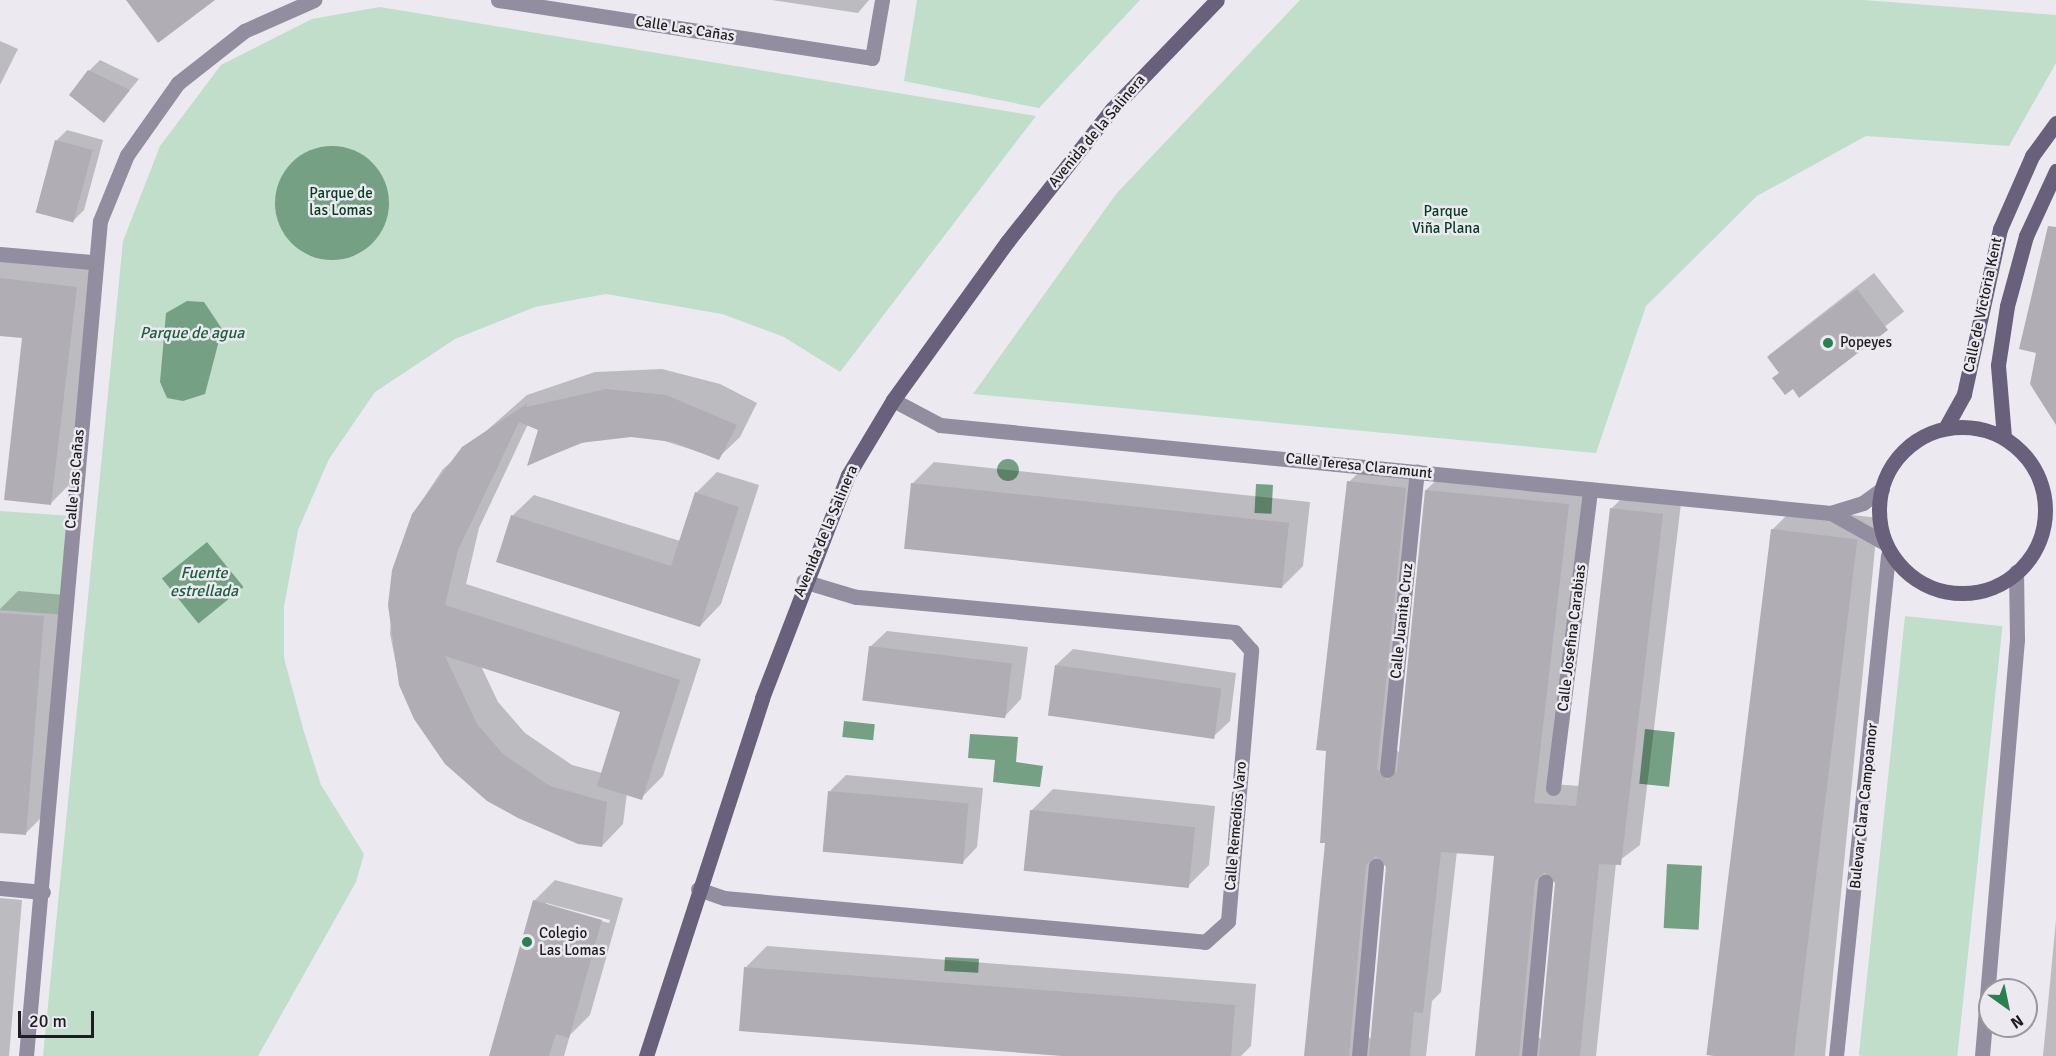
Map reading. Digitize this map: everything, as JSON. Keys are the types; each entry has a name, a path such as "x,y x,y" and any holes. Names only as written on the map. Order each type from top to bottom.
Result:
{"street":[{"name":"Calle Las Cañas","path":"26,1056 43,892 92,262 100,221 127,155 178,83 244,31 314,0"},
{"name":"Calle Las Cañas","path":"498,0 872,58 882,0"},
{"name":"Avenida de la Salinera","path":"645,1056 698,889 803,581 848,475 893,400 1112,109 1217,0"},
{"name":"Calle de Victoria Kent","path":"1947,425 1964,394 2000,229 2032,156 2056,123"},
{"name":"Calle de Victoria Kent","path":"2004,436 1998,365 2007,306 2026,236 2056,171"},
{"path":"0,254 92,262"},
{"name":"Calle Teresa Claramunt","path":"893,400 940,425 1831,513 1863,503 1882,489"},
{"path":"1964,424 2004,436 2049,494 2049,539 2016,572 1996,585 1954,591 1918,582 1886,548 1882,489 1893,465 1911,446 1947,425 1964,424"},
{"name":"Calle Juanita Cruz","path":"1387,770 1417,472"},
{"name":"Calle Josefina Carabias","path":"1553,788 1590,489"},
{"name":"Calle Teresa Claramunt","path":"1831,513 1886,548"},
{"name":"Bulevar Clara Campoamor","path":"1836,1056 1886,548"},
{"path":"1982,1056 2017,640 2016,572"},
{"name":"Calle Remedios Varo","path":"698,889 723,898 1205,942 1228,921 1251,650 1235,632 856,597 803,581"},
{"path":"1359,1056 1376,866"},
{"path":"1529,1056 1545,882"},
{"path":"0,888 43,892"}],"green space":[{"path":"917,0 1140,0 1039,108 904,81"},
{"name":"Parque Viña Plana","path":"1300,0 1864,0 2056,15 2056,63 2009,146 1866,136 1757,196 1646,306 1596,453 973,394 1116,194"},
{"name":"Parque de las Lomas","path":"380,7 1036,116 840,372 784,337 722,314 606,294 535,307 455,339 375,392 329,459 298,530 284,607 284,658 321,785 364,854 356,882 258,1056 43,1056 123,241 160,146 221,65 312,19"},
{"path":"0,511 69,516 62,615 0,610"},
{"path":"1905,616 2002,626 1957,1056 1859,1056"}],"water":[{"path":"332,146 354,150 364,155 380,171 385,181 389,203 385,225 380,235 364,251 354,256 332,260 310,256 300,251 284,235 279,225 275,203 279,181 284,171 300,155 310,150"},
{"name":"Parque de agua","path":"187,301 204,302 222,329 205,394 183,401 167,398 160,382 166,313"},
{"path":"1004,459 1012,459 1019,466 1019,474 1012,481 1004,481 997,474 997,466"},
{"path":"1256,484 1273,485 1271,514 1254,513"},
{"name":"Fuente estrellada","path":"207,542 244,587 198,624 162,579"},
{"path":"844,721 875,724 873,740 842,737"},
{"path":"1645,729 1675,732 1669,787 1639,784"},
{"path":"970,734 1018,737 1016,762 1043,766 1040,787 993,782 995,760 968,758"},
{"path":"1667,864 1702,866 1699,930 1664,928"},
{"path":"945,957 979,959 978,973 944,971"}],"building":[{"path":"126,0 215,0 158,43"},
{"path":"88,70 130,90 104,123 69,95"},
{"path":"55,140 93,150 73,223 36,212"},
{"path":"2048,226 2056,227 2056,425 2030,384 2036,353 2019,349"},
{"path":"0,278 77,287 51,505 4,500 22,338 0,336"},
{"name":"Popeyes","path":"1857,289 1888,330 1799,398 1793,389 1785,395 1772,378 1779,373 1767,357"},
{"path":"606,389 666,395 737,425 719,460 673,442 631,437 580,443 527,466 538,430 519,422 458,550 445,605 680,680 642,800 597,786 620,712 445,656 477,724 503,754 550,786 607,802 602,847 578,844 518,818 487,801 445,764 414,719 399,685 388,605 392,570 412,514 462,447 528,403 526,407"},
{"path":"1347,481 1406,488 1377,769 1387,780 1397,771 1425,490 1569,504 1534,803 1576,806 1610,508 1663,514 1621,865 1599,864 1580,1056 1539,1056 1555,883 1545,872 1535,881 1519,1056 1475,1056 1494,856 1441,852 1423,1013 1414,1012 1410,1056 1369,1056 1386,867 1376,856 1366,865 1349,1056 1304,1056 1325,843 1320,843 1326,751 1316,750"},
{"path":"911,483 1289,523 1282,588 904,549"},
{"path":"695,492 739,507 700,627 496,562 511,515 671,566"},
{"path":"1771,529 1857,540 1794,1056 1706,1055"},
{"path":"0,613 44,616 26,835 0,833"},
{"path":"869,646 1012,664 1005,718 862,701"},
{"path":"1055,665 1221,688 1214,739 1048,716"},
{"path":"828,791 968,803 963,864 823,852"},
{"path":"1030,810 1195,827 1189,888 1024,871"},
{"path":"533,900 602,920 569,1038 556,1034 549,1056 489,1056"},
{"path":"744,967 1235,1005 1231,1056 1062,1056 739,1031"}],"place":[{"name":"Popeyes","path":"1828,343"},
{"name":"Colegio Las Lomas","path":"527,942"}]}
